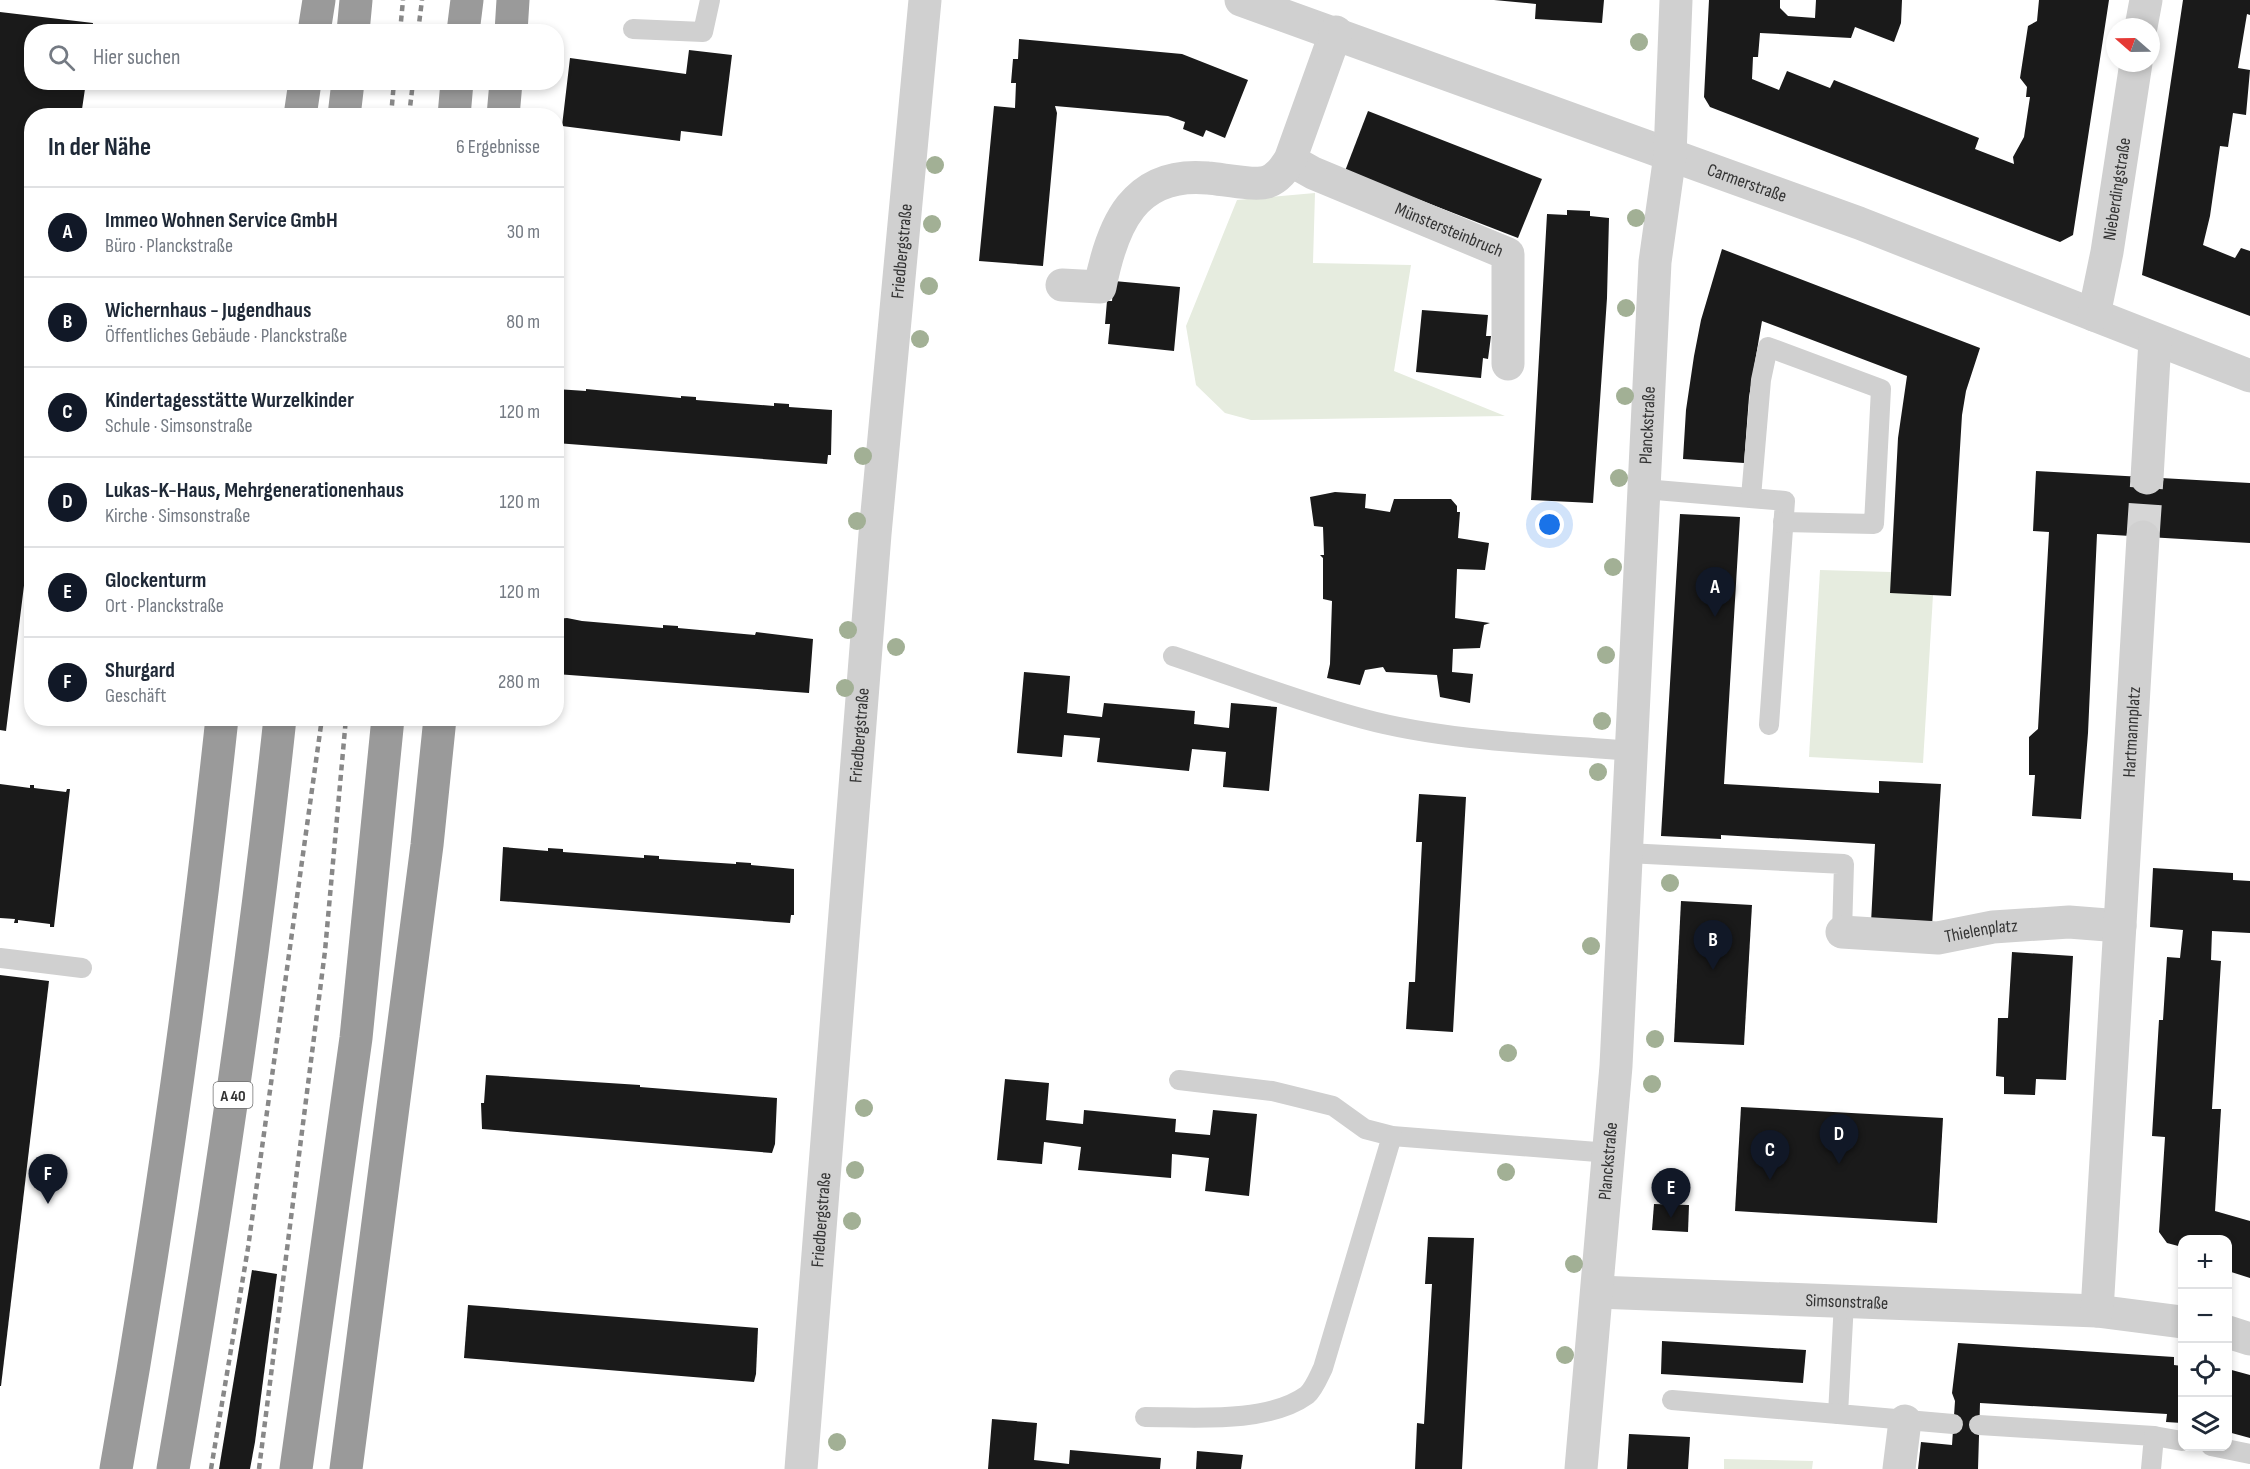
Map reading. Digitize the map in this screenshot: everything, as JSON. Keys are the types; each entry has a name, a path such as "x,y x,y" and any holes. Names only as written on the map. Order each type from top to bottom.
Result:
{"highway":[{"path":"315,24 319,0"},
{"path":"354,24 357,0"},
{"path":"464,24 466,0"},
{"path":"512,24 513,0"},
{"path":"301,108 304,90"},
{"path":"345,108 347,90"},
{"path":"455,108 456,90"},
{"path":"504,108 505,90"},
{"path":"116,1469 168,1142 209,841 221,726"},
{"name":"A 40","path":"173,1469 213,1236 267,839 279,726"},
{"path":"296,1469 356,1038 387,726"},
{"path":"346,1469 427,845 439,726"}],"street":[{"name":"Friedbergstraße","path":"801,1469 875,534 925,0"},
{"name":"Carmerstraße","path":"1241,0 1336,32 1406,61 1859,224 2250,376"},
{"name":"Planckstraße","path":"1581,1469 1610,1153 1627,853 1654,262 1670,155 1676,0"},
{"path":"2142,18 2145,0"},
{"path":"1062,285 1100,287 1108,248 1122,217 1140,195 1158,184 1191,176 1266,183 1279,176 1290,160 1336,32"},
{"name":"Nieberdingstraße","path":"2094,315 2107,252 2135,72"},
{"name":"Münstersteinbruch","path":"1290,160 1313,173 1508,254 1508,364"},
{"path":"2147,478 2155,340"},
{"name":"Hartmannplatz","path":"2120,926 2143,537"},
{"name":"Thielenplatz","path":"1842,932 1938,938 1993,927 2069,922 2120,926"},
{"path":"2097,1311 2120,926"},
{"name":"Simsonstraße","path":"1597,1292 2097,1311 2178,1321"},
{"path":"2232,1333 2250,1339"},
{"path":"1899,1469 1905,1421"}],"lane":[{"path":"633,29 704,32 710,0"},
{"path":"1751,497 1761,380 1768,347 1881,389 1874,524 1783,522"},
{"path":"1644,489 1785,501 1769,725"},
{"path":"1173,656 1365,720 1410,729 1487,738 1632,751"},
{"path":"1627,853 1844,864 1842,932"},
{"path":"0,958 82,968"},
{"path":"1179,1080 1272,1091 1333,1106 1365,1129 1392,1136 1610,1153"},
{"path":"1145,1417 1204,1417 1274,1412 1309,1394 1323,1368 1392,1136"},
{"path":"1838,1414 1844,1302"},
{"path":"1672,1400 1953,1424"},
{"path":"1979,1425 2154,1436 2178,1440"},
{"path":"2151,1469 2154,1436"},
{"path":"2232,1450 2250,1454"}],"shaded area":[{"path":"1315,193 1313,263 1411,265 1394,371 1505,416 1251,420 1225,413 1196,385 1186,326 1237,200"},
{"path":"1820,570 1891,572 1933,595 1923,763 1809,757"},
{"path":"1724,1459 1813,1461 1812,1469 1724,1469"}],"building":[{"path":"1494,0 1604,0 1602,23 1535,19 1536,4"},
{"path":"1709,0 1780,0 1780,8 1788,16 1815,18 1816,0 1902,0 1901,23 1894,42 1855,27 1851,38 1760,33 1758,57 1753,57 1752,79 1779,90 1787,71 1830,88 1834,80 1979,138 1975,149 2014,164 2013,157 2024,137 2030,97 2026,97 2027,87 2020,78 2028,26 2037,21 2039,0 2109,0 2073,235 2060,242 1710,107 1704,97"},
{"path":"2183,0 2250,0 2250,15 2247,14 2238,68 2250,70 2246,115 2233,113 2228,147 2220,146 2210,216 2203,245 2235,258 2241,248 2250,251 2250,316 2142,275"},
{"path":"0,12 93,23 24,24 24,90 85,90 82,108 24,108 24,586 6,731 0,730"},
{"path":"1019,39 1182,54 1248,80 1225,138 1206,130 1203,137 1183,129 1185,122 1168,116 1055,106 1057,113 1043,266 979,261 994,106 1015,108 1016,83 1011,83 1013,59 1018,59"},
{"path":"689,50 732,55 722,136 681,131 680,141 564,126 570,58 686,74"},
{"path":"1368,111 1542,179 1518,238 1345,171"},
{"path":"1567,210 1590,211 1590,216 1609,218 1607,298 1593,503 1531,500 1547,214 1567,215"},
{"path":"1722,249 1980,348 1966,391 1962,415 1951,596 1890,593 1898,438 1907,376 1762,321 1749,397 1744,463 1683,459 1686,410 1694,356 1701,320"},
{"path":"1114,281 1180,287 1174,351 1108,344 1110,324 1105,324 1107,301 1112,301"},
{"path":"1422,310 1488,315 1486,336 1491,336 1488,359 1483,358 1481,378 1416,372"},
{"path":"586,389 681,398 681,396 696,397 696,400 774,406 774,403 789,404 789,407 832,410 831,455 828,455 827,464 564,444 564,390 586,391"},
{"path":"2036,471 2250,483 2250,543 2097,534 2088,733 2081,819 2032,816 2035,775 2029,775 2029,737 2038,729 2049,532 2033,531"},
{"path":"1335,492 1366,494 1365,508 1390,512 1394,499 1451,499 1457,506 1457,512 1460,512 1458,538 1489,543 1485,570 1457,569 1455,618 1490,623 1484,625 1480,648 1453,649 1452,672 1473,674 1470,703 1440,697 1437,675 1386,672 1383,667 1365,670 1360,685 1327,678 1330,664 1332,601 1323,599 1323,558 1320,555 1324,555 1323,527 1314,526 1310,497"},
{"path":"1680,514 1740,517 1724,784 1879,793 1879,781 1941,784 1932,926 1871,923 1875,844 1721,835 1721,839 1661,836"},
{"path":"564,618 663,628 663,625 678,626 678,628 755,635 756,632 813,639 809,693 564,675"},
{"path":"1024,672 1070,676 1067,713 1102,717 1104,703 1195,711 1194,724 1229,728 1231,703 1277,707 1269,791 1223,787 1226,752 1192,749 1189,771 1097,762 1100,738 1064,735 1062,757 1017,753"},
{"path":"0,784 30,788 30,785 34,785 34,788 66,792 70,789 54,927 50,927 50,924 18,920 18,923 14,923 15,919 0,918"},
{"path":"1419,794 1466,797 1453,1032 1406,1029 1409,982 1415,982 1422,842 1416,842"},
{"path":"503,847 548,851 548,848 563,849 563,852 644,858 644,855 659,856 659,859 751,863 751,865 794,869 794,915 791,915 790,923 500,901"},
{"path":"2153,868 2233,873 2233,880 2250,881 2250,933 2212,931 2211,960 2221,961 2212,1109 2221,1109 2215,1211 2250,1221 2250,1278 2232,1272 2232,1235 2178,1235 2178,1246 2167,1243 2159,1232 2165,1137 2152,1136 2159,1020 2163,1020 2167,957 2180,958 2183,930 2150,927"},
{"path":"1681,901 1752,905 1744,1045 1674,1042"},
{"path":"2012,952 2073,956 2066,1080 2036,1079 2035,1095 2004,1094 2004,1077 1996,1076 1998,1018 2008,1018"},
{"path":"0,975 49,981 1,1386 0,1386"},
{"path":"486,1075 640,1085 640,1087 777,1098 775,1144 772,1153 482,1129 481,1103 484,1103"},
{"path":"1005,1079 1049,1083 1046,1120 1083,1124 1084,1110 1176,1119 1175,1132 1210,1135 1213,1110 1257,1114 1249,1196 1205,1191 1209,1158 1172,1154 1171,1178 1078,1170 1081,1147 1044,1142 1042,1164 997,1160"},
{"path":"1741,1107 1943,1118 1937,1223 1735,1211"},
{"path":"1654,1204 1689,1205 1688,1232 1652,1230"},
{"path":"1428,1237 1474,1238 1462,1469 1415,1469 1417,1423 1424,1424 1432,1284 1425,1284"},
{"path":"252,1270 277,1274 255,1442 250,1469 219,1469"},
{"path":"468,1305 758,1328 754,1382 464,1358"},
{"path":"1662,1341 1806,1350 1803,1383 1661,1374"},
{"path":"1958,1343 2174,1357 2174,1365 2178,1366 2178,1423 2166,1422 2167,1414 1980,1403 1978,1469 1918,1469 1921,1442 1952,1445 1955,1401 1952,1393"},
{"path":"2232,1370 2250,1375 2250,1438 2232,1433"},
{"path":"992,1419 1037,1423 1034,1460 1069,1464 1070,1450 1161,1458 1160,1469 988,1469"},
{"path":"1629,1434 1690,1437 1688,1469 1627,1469"},
{"path":"1197,1451 1243,1455 1241,1469 1196,1469"}],"tunnel":[{"path":"2143,537 2147,478"}],"railway":[{"path":"401,24 403,0"},
{"path":"419,24 422,0"},
{"path":"392,108 393,90"},
{"path":"410,108 412,90"},
{"path":"211,1469 248,1248 321,726"},
{"path":"259,1469 325,951 345,726"}],"place":[{"name":"Immeo Wohnen Service GmbH","path":"1715,617"},
{"name":"Wichernhaus - Jugendhaus","path":"1713,970"},
{"name":"Lukas-K-Haus, Mehrgenerationenhaus","path":"1839,1164"},
{"name":"Kindertagesstätte Wurzelkinder","path":"1770,1180"},
{"name":"Shurgard","path":"48,1204"},
{"name":"Glockenturm","path":"1671,1218"}]}
